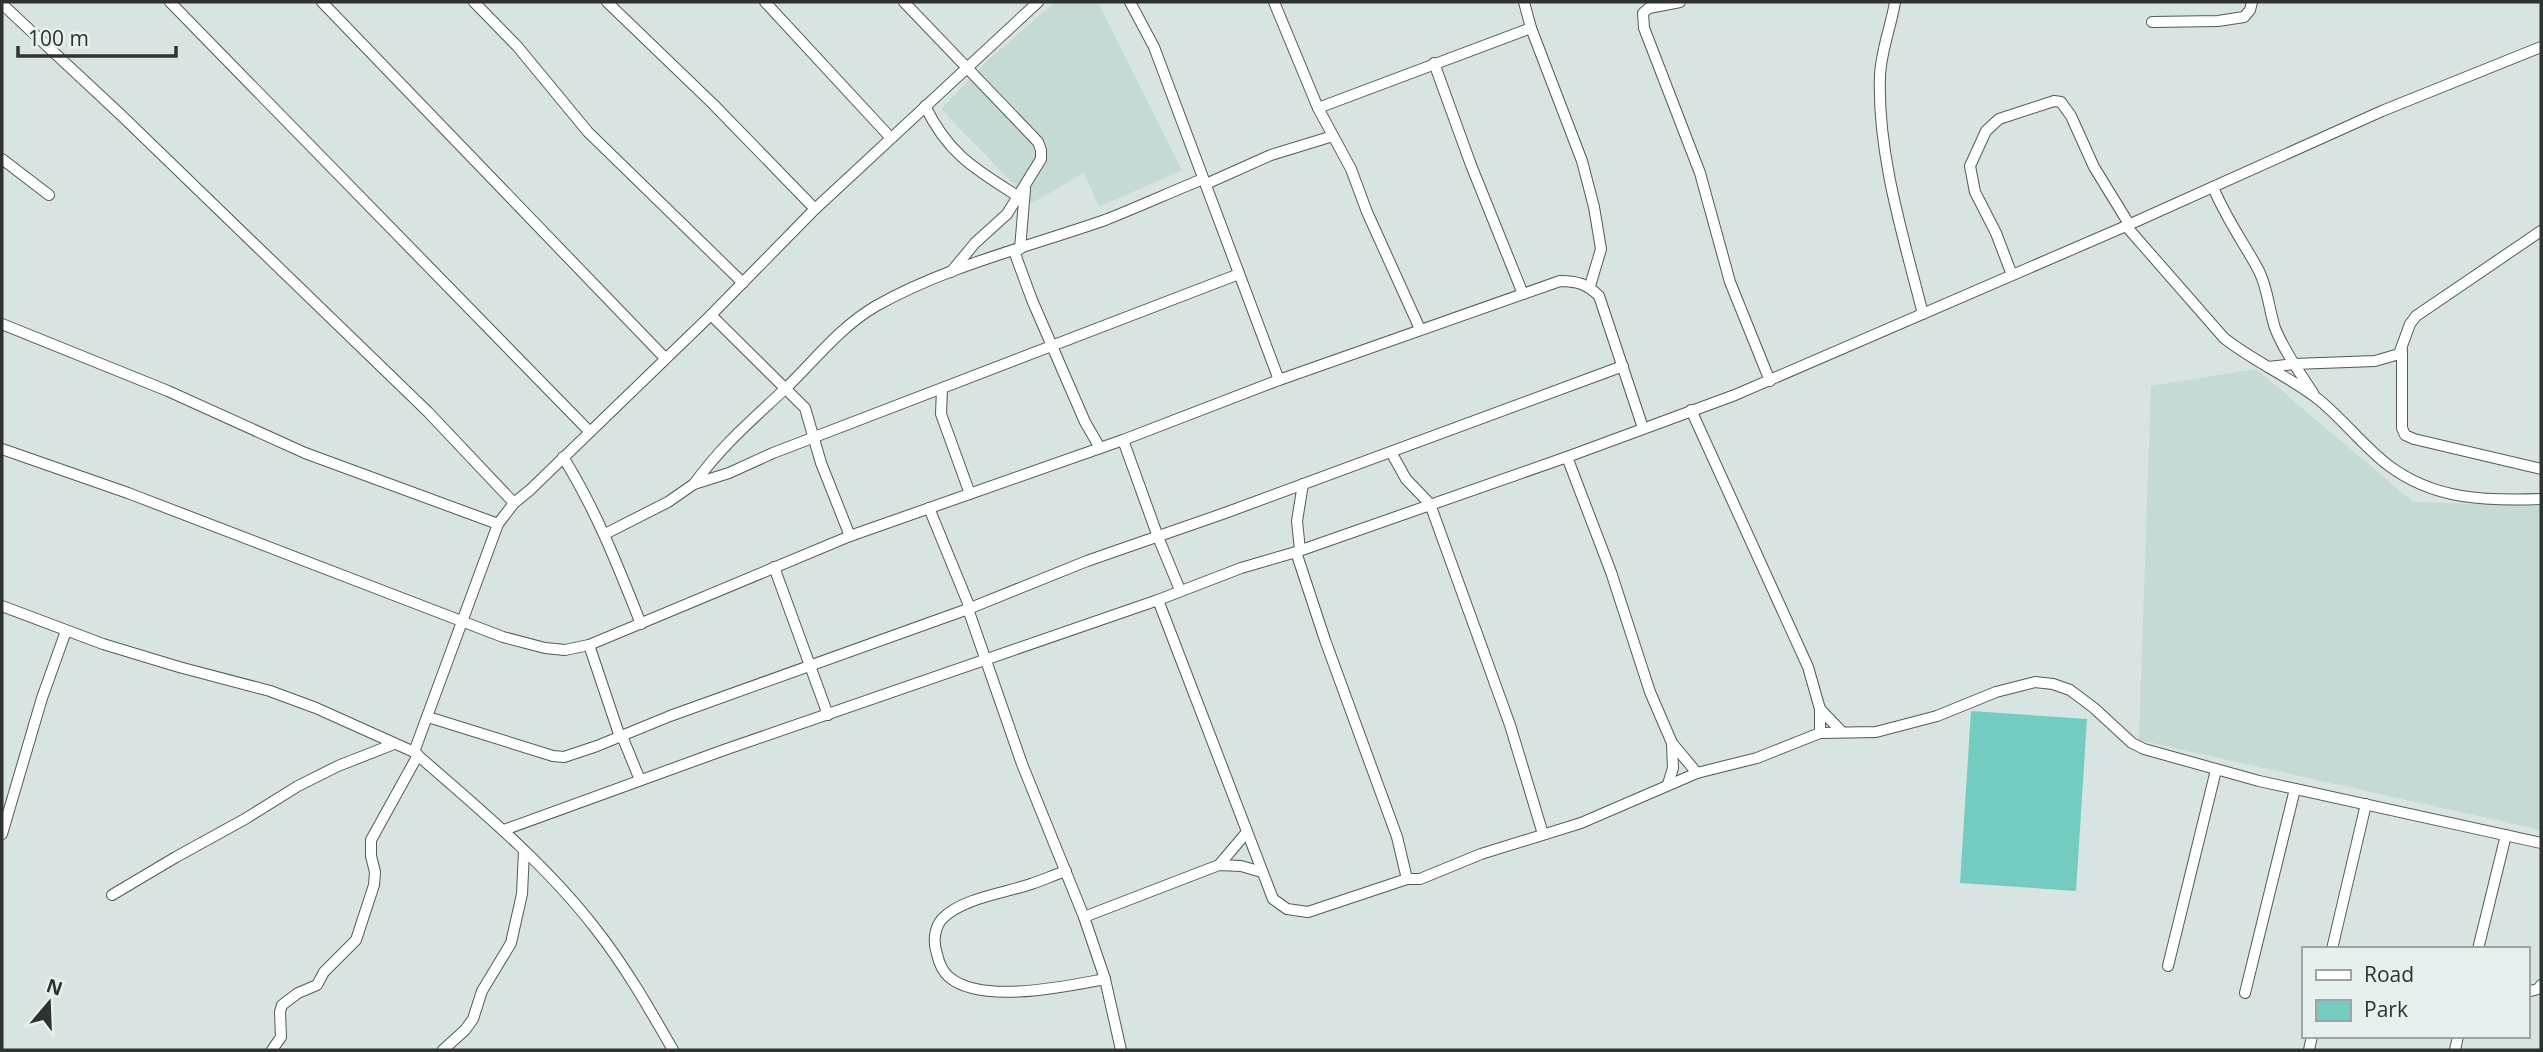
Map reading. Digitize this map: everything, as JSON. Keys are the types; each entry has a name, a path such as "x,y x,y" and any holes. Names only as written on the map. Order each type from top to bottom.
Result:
{"street":[{"path":"170,2 589,431"},
{"path":"322,2 664,358"},
{"path":"474,2 517,46 588,132 743,283"},
{"path":"607,2 713,104 815,209"},
{"path":"765,2 890,137"},
{"path":"904,2 1038,142 1041,150 1041,159 1007,214 975,243 951,272"},
{"path":"272,1050 281,1037 282,1005 298,993 317,985 324,972 356,940 374,885 372,840 416,754 498,524 514,503 743,283 815,209 1038,2"},
{"path":"1130,2 1154,47 1279,380"},
{"path":"1274,2 1318,108 1351,169 1367,212 1420,329"},
{"path":"1524,2 1531,28 1582,161 1594,207 1601,249 1590,286"},
{"path":"1680,2 1649,8 1643,13 1644,28 1700,173 1730,282 1770,381"},
{"path":"1895,2 1883,48 1880,109 1898,215 1923,314"},
{"path":"2152,22 2244,18 2252,2"},
{"path":"2,4 121,115 428,412 514,503"},
{"path":"1318,108 1531,28"},
{"path":"504,830 1180,590 1567,457 1770,381 2382,111 2541,47"},
{"path":"1434,63 1471,165 1523,293"},
{"path":"2012,275 1996,233 1975,192 1970,166 1986,131 1999,119 2054,101 2061,102 2071,116 2094,167 2127,225 2224,338 2317,398 2387,464 2424,486 2458,497 2480,500 2541,499"},
{"path":"925,106 942,136 957,154 1019,197"},
{"path":"605,534 668,502 694,484 731,439 856,320 898,295 951,272 1106,219 1271,155 1334,136"},
{"path":"2,159 49,195"},
{"path":"1025,186 1017,250 1085,422 1100,448"},
{"path":"2213,187 2222,208 2260,272 2276,329 2294,364 2317,398"},
{"path":"2541,230 2416,316 2410,324 2402,350 2402,428 2405,435 2541,469"},
{"path":"694,484 729,473 773,453 1239,274"},
{"path":"2,449 128,493 503,637 545,648 565,650 589,645 850,536 1123,440 1420,329 1560,281 1574,281 1590,286 1599,296 1643,428"},
{"path":"710,315 805,408 813,439 850,536"},
{"path":"2,324 167,391 305,453 498,524"},
{"path":"2268,368 2294,364 2375,361 2392,357 2402,350"},
{"path":"428,717 553,756 564,757 969,608 1031,582 1623,366"},
{"path":"942,389 941,415 970,494"},
{"path":"1691,410 1808,667 1820,709 1820,733"},
{"path":"1123,440 1180,590"},
{"path":"1391,452 1406,479 1430,503 1510,725 1543,834"},
{"path":"563,457 605,534 641,624"},
{"path":"1567,457 1611,572 1650,692 1672,743 1697,773"},
{"path":"1303,484 1297,521 1298,551 1325,640 1397,837 1407,879"},
{"path":"929,508 969,608 1022,764 1084,917 1105,979 1121,1050"},
{"path":"774,567 828,715"},
{"path":"1158,600 1273,899 1287,909 1301,913 1407,879 1420,878 1459,862 1581,823 1697,773 1757,758 1820,733 1862,733 1903,726 1937,716 1996,692 2035,682 2053,684 2083,698 2132,743 2216,770 2541,843"},
{"path":"2,606 65,631 178,667 270,691 316,708 416,754 504,830 595,927 628,974 673,1050"},
{"path":"2,834 8,793 65,631"},
{"path":"589,645 621,737 640,780"},
{"path":"1820,709 1841,731"},
{"path":"1668,784 1673,768 1672,743"},
{"path":"112,895 298,786 338,766 394,744"},
{"path":"2168,966 2216,770"},
{"path":"2245,993 2295,789"},
{"path":"2332,947 2366,804"},
{"path":"1219,865 1247,832"},
{"path":"2478,947 2506,835"},
{"path":"443,1050 465,1030 473,1018 482,991 511,943 522,894 524,851"},
{"path":"1084,917 1219,865 1241,866 1262,872"},
{"path":"1066,870 981,898 941,920 934,934 935,949 941,967 949,977 966,987 1007,992 1105,979"}],"shaded area":[{"path":"1055,2 1098,2 1182,170 1099,207 1084,173 1032,203 941,109 987,61"},
{"path":"2256,369 2413,502 2541,506 2541,830 2139,740 2151,386"}],"green space":[{"path":"1971,711 2087,719 2076,891 1960,883"}]}
